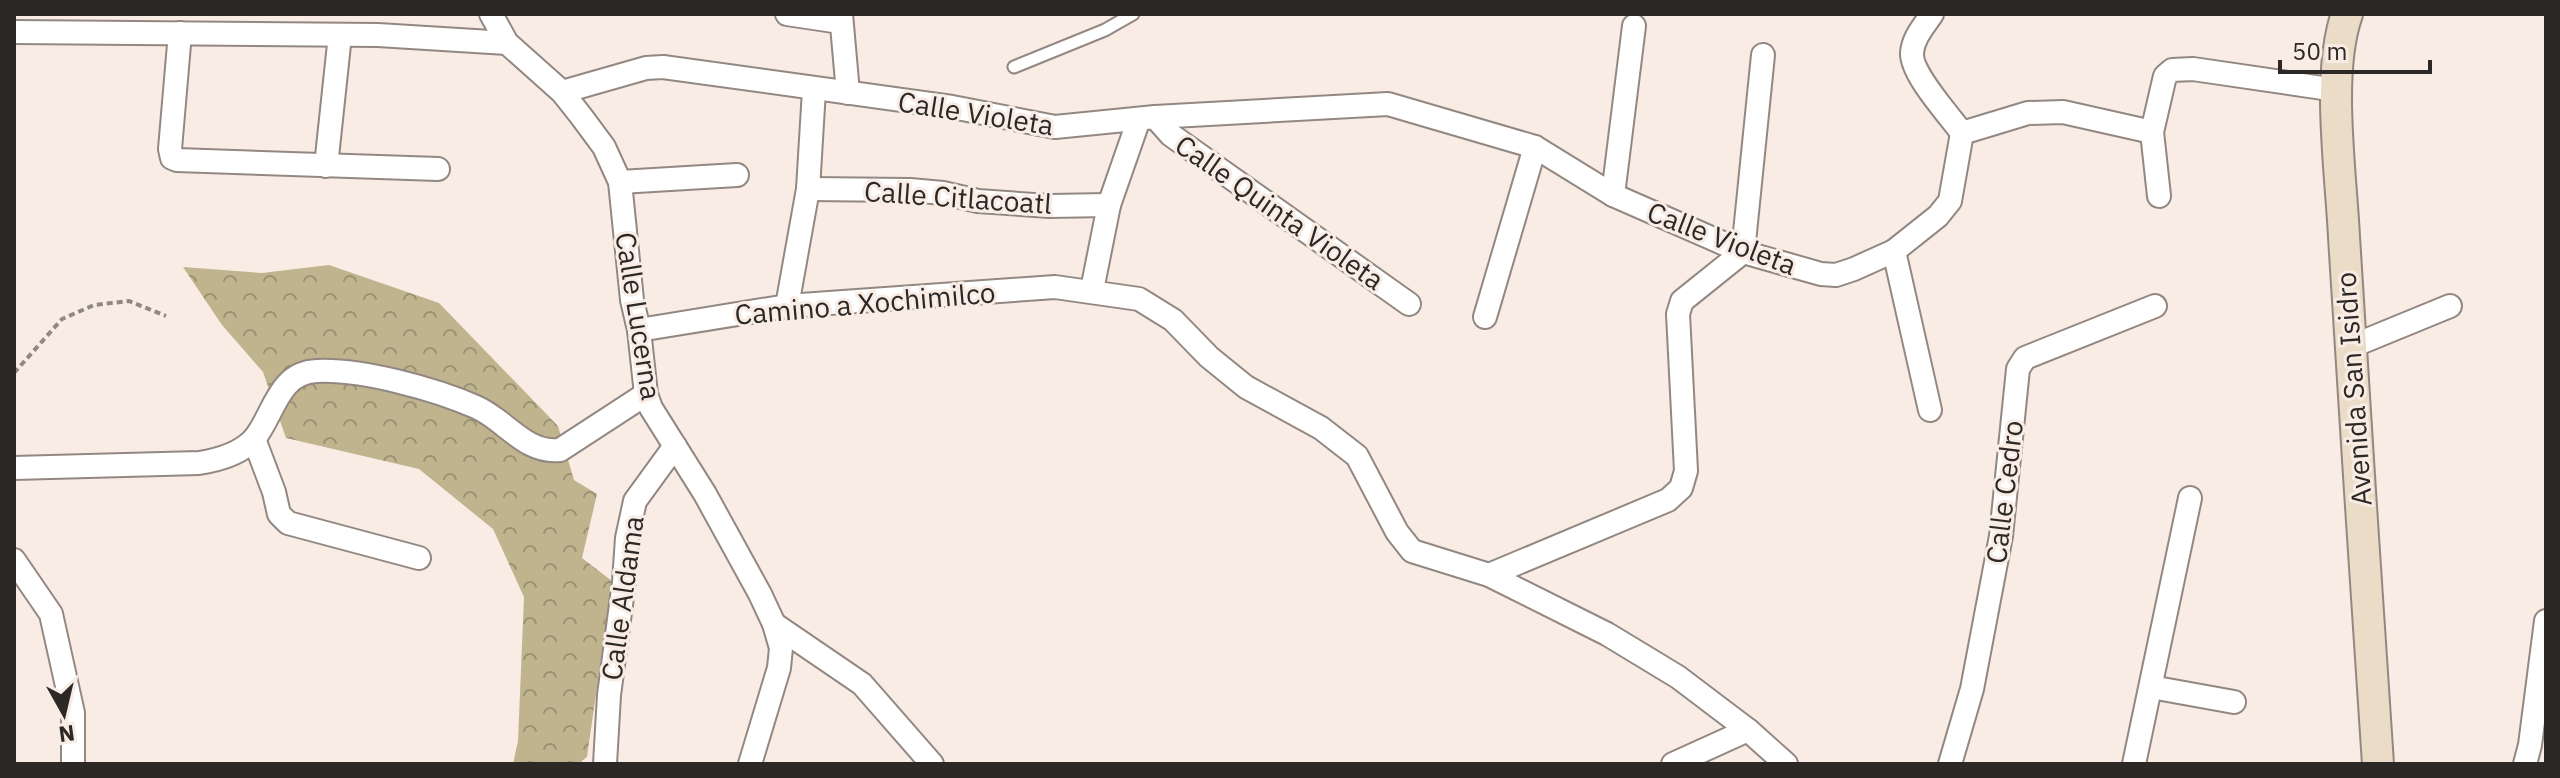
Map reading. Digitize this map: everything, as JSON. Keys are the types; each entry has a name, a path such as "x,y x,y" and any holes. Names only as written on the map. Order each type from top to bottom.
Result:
{"main road":[{"name":"Avenida San Isidro","path":"2348,20 2336,90 2378,764"}],"street":[{"name":"Calle Lucerna","path":"491,14 507,43 562,92 604,147 620,182 624,238 646,394 651,408 705,494 774,624"},
{"path":"787,14 840,18 848,93"},
{"path":"1932,14 1915,38 1912,55 1916,70 1962,133 2028,113 2063,112 2152,132"},
{"path":"1613,195 1634,26"},
{"path":"14,32 340,35 507,43"},
{"path":"180,33 170,149 172,158 438,169"},
{"path":"326,166 340,35"},
{"path":"1489,575 1668,500 1681,488 1686,471 1678,314 1682,301 1743,252 1763,55"},
{"name":"Calle Violeta","path":"562,92 646,68 663,67 952,107 1055,127 1147,118 1388,104 1535,147 1613,195 1743,252 1821,274 1836,275 1894,251 1938,216 1950,201 1962,133"},
{"path":"2159,196 2152,132 2165,76 2172,70 2193,69 2336,90"},
{"path":"787,306 808,189 814,90"},
{"path":"1092,290 1109,205 1147,118"},
{"name":"Calle Quinta Violeta","path":"1147,118 1409,304"},
{"path":"1485,317 1535,147"},
{"path":"620,182 737,175"},
{"name":"Calle Citlacoatl","path":"808,189 910,190 978,201 1049,206 1109,205"},
{"path":"1894,251 1930,410"},
{"name":"Camino a Xochimilco","path":"639,330 787,306 1055,287 1139,299 1173,320 1209,357 1246,387 1321,428 1357,456 1397,532 1412,551 1489,575 1607,634 1678,677 1748,730 1786,764"},
{"name":"Calle Cedro","path":"1950,764 1972,689 2001,536 2018,369 2025,358 2155,306"},
{"path":"2350,347 2450,306"},
{"path":"14,468 220,460 254,439 279,394 295,376 315,370 377,378 439,394 480,409 531,446 545,452 560,450 646,394"},
{"path":"254,439 279,514 288,523 419,558"},
{"name":"Calle Aldama","path":"605,764 609,695 627,538 635,501 675,446"},
{"path":"2134,764 2190,498"},
{"path":"14,560 51,614 73,713 73,764"},
{"path":"2525,764 2546,621"},
{"path":"750,764 779,668 781,648 774,624"},
{"path":"774,624 862,684 932,764"},
{"path":"2151,687 2234,702"},
{"path":"1673,764 1748,730"}],"lane":[{"path":"1014,67 1105,30 1133,14"}],"path":[{"path":"14,373 62,319 94,305 129,301 166,316"}],"green space":[{"path":"329,265 439,303 558,426 574,480 597,494 582,558 612,581 587,757 578,764 513,764 518,741 524,597 493,529 419,469 286,438 263,372 222,325 183,267 262,273"}]}
